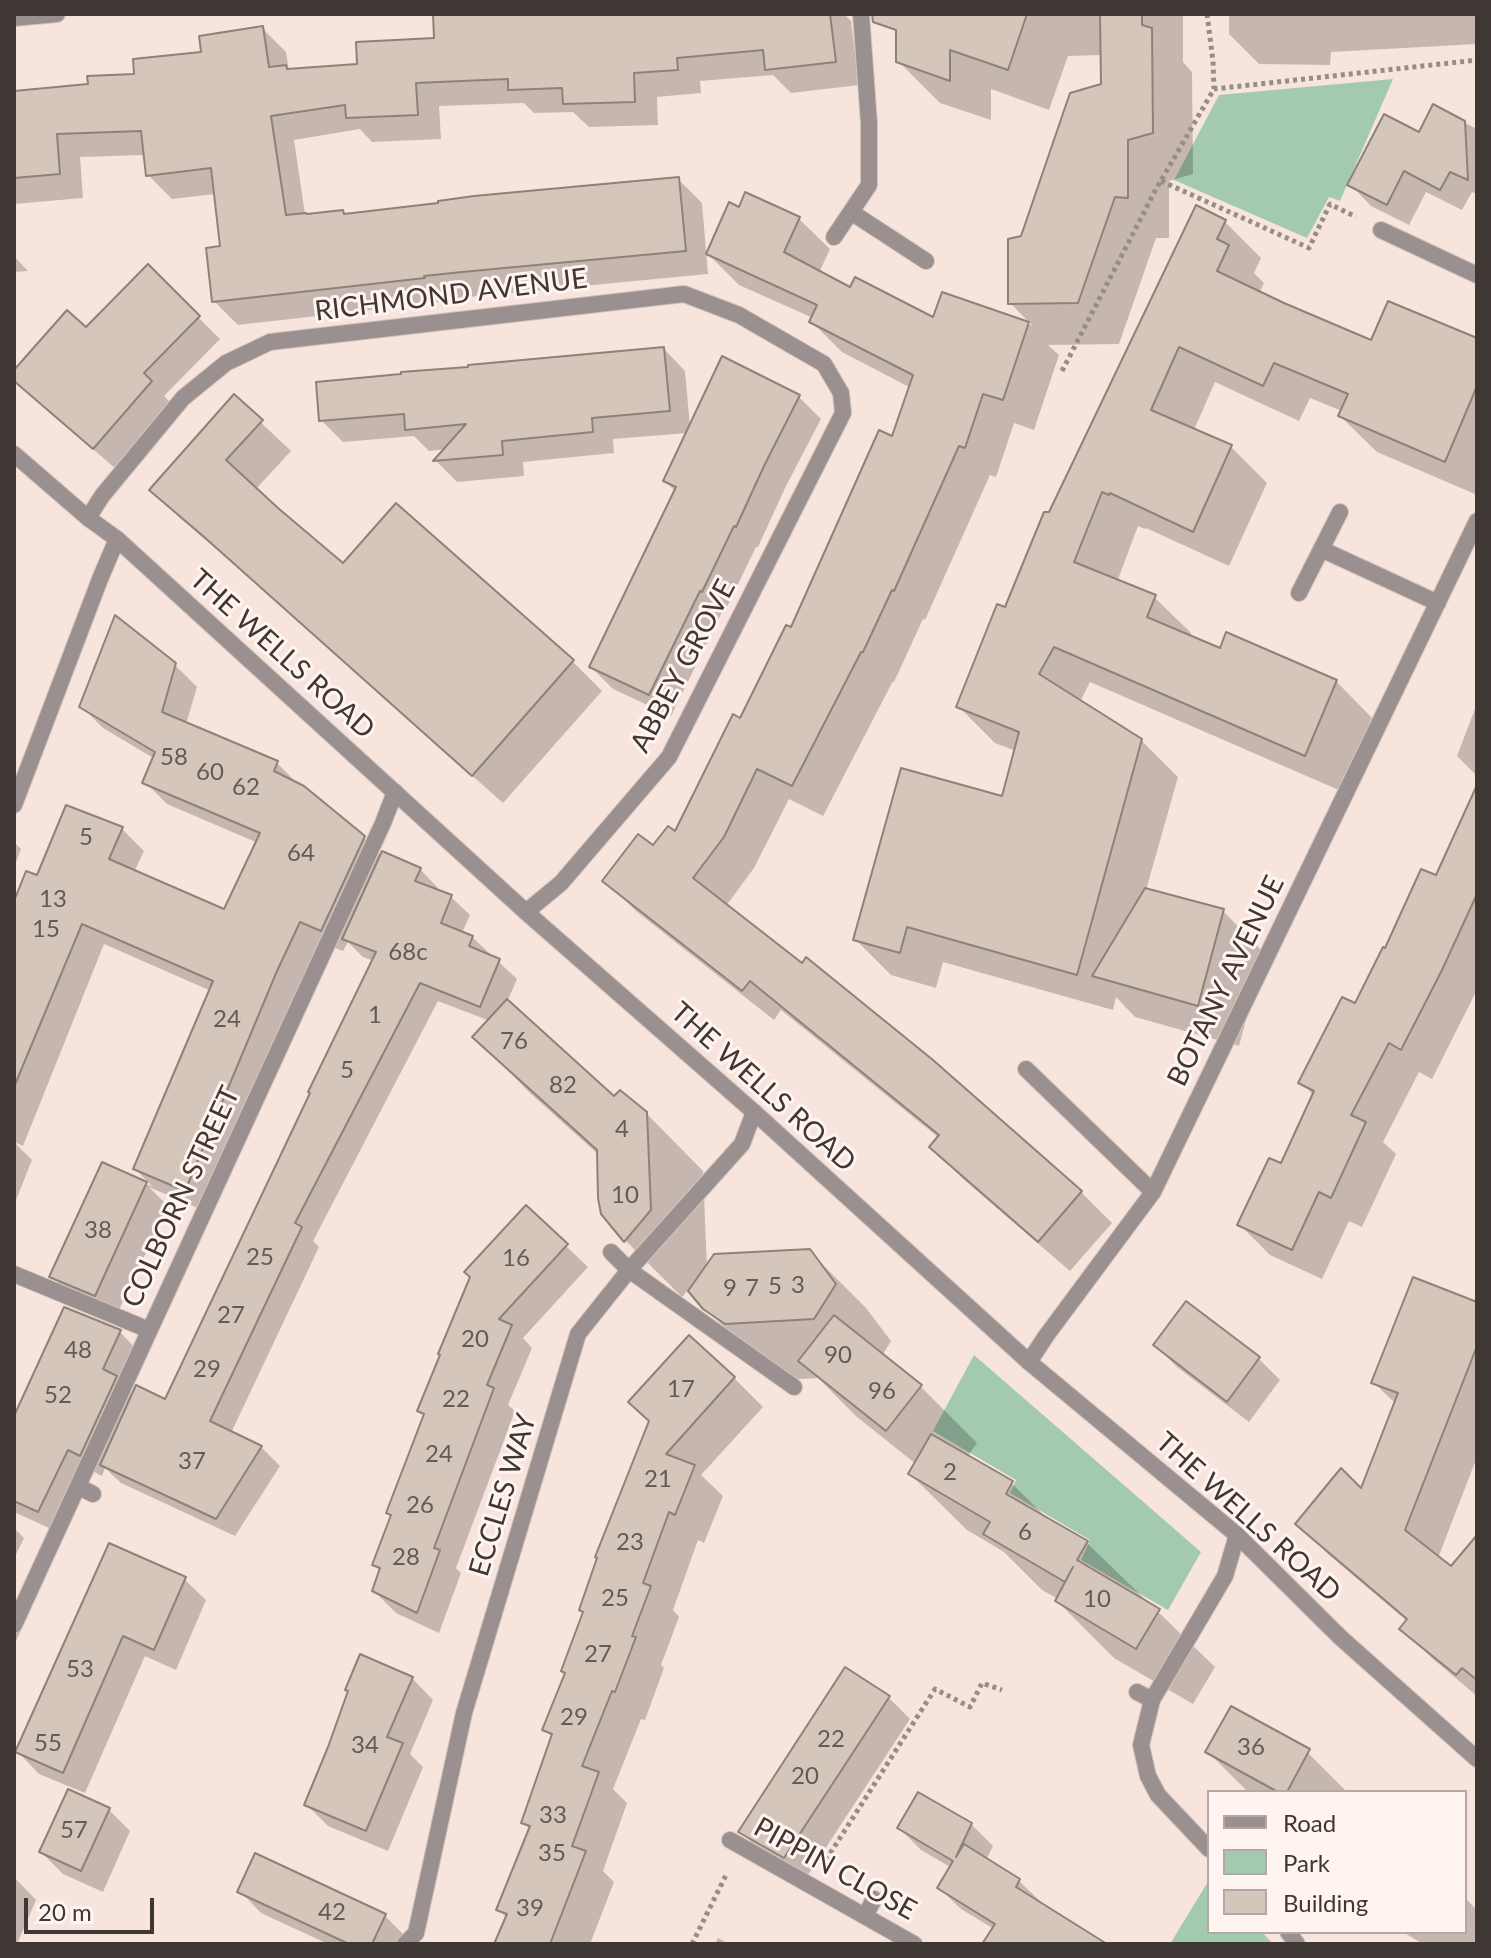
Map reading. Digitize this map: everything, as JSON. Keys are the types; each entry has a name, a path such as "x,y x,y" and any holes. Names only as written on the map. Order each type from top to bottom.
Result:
{"street":[{"path":"14,18 57,14"},
{"path":"834,237 869,185 869,123 861,14"},
{"path":"851,212 926,261"},
{"path":"1381,230 1477,275"},
{"name":"RICHMOND AVENUE","path":"88,518 102,496 183,398 226,363 270,342 684,294 739,315 824,364 841,393 843,413"},
{"name":"ABBEY GROVE","path":"526,912 561,883 669,757 843,413"},
{"name":"THE WELLS ROAD","path":"14,454 117,539 526,912 754,1112 1029,1362 1237,1535 1341,1638 1477,1759"},
{"path":"1299,593 1340,512"},
{"name":"BOTANY AVENUE","path":"1029,1362 1153,1192 1477,521"},
{"path":"14,805 117,539"},
{"path":"1321,549 1438,603"},
{"name":"COLBORN STREET","path":"14,1625 86,1490 149,1330 395,792"},
{"path":"1026,1069 1153,1192"},
{"name":"ECCLES WAY","path":"405,1944 416,1933 464,1713 578,1334 629,1270 742,1144 754,1112"},
{"path":"611,1252 629,1270 794,1387"},
{"path":"14,1274 149,1330"},
{"path":"1207,1847 1158,1795 1148,1776 1141,1745 1145,1696 1225,1576 1237,1535"},
{"name":"PIPPIN CLOSE","path":"730,1840 914,1944"},
{"path":"865,1916 874,1899"}],"path":[{"path":"1062,371 1161,181 1214,89 1207,14"},
{"path":"1214,89 1477,60"},
{"path":"1161,181 1309,248 1330,204 1381,230"},
{"path":"810,1885 935,1689 970,1707 982,1683 1002,1690"},
{"path":"692,1944 712,1903"}],"green space":[{"path":"1393,79 1340,201 1329,197 1307,238 1174,180 1219,95"},
{"path":"974,1355 1201,1552 1168,1610 1081,1560 1090,1540 1010,1493 1016,1480 933,1431"},
{"path":"1207,1883 1207,1934 1264,1934 1273,1944 1170,1944"}],"building":[{"path":"433,14 830,14 836,62 765,70 763,50 677,58 678,70 634,73 635,102 563,104 562,88 508,90 508,79 416,83 418,115 346,118 345,105 271,116 286,215 343,210 344,214 474,196 679,177 686,251 424,276 212,302 206,248 220,246 211,168 146,176 141,131 57,134 60,174 14,178 14,91 88,84 87,76 134,74 133,59 201,52 199,36 263,26 269,67 286,65 287,69 357,64 356,42 434,38"},
{"path":"872,14 1027,14 1008,70 950,50 950,81 896,62 896,30 873,22"},
{"path":"1100,14 1142,14 1142,25 1152,28 1153,133 1128,140 1128,198 1115,197 1078,303 1008,304 1008,239 1021,236 1070,93 1101,84"},
{"path":"1433,104 1465,121 1468,180 1450,172 1440,190 1404,171 1387,205 1347,185 1384,114 1419,132"},
{"path":"745,192 800,217 784,252 850,287 855,277 933,317 942,292 1029,322 1003,400 983,394 965,448 959,446 894,591 792,786 757,769 724,837 693,878 802,963 806,957 933,1060 1082,1191 1038,1242 929,1147 939,1135 750,981 742,991 602,881 638,834 653,845 668,826 675,831 733,714 740,718 786,625 791,627 879,430 892,436 913,375 809,322 817,305 706,254 729,202 739,207"},
{"path":"1196,205 1226,220 1217,239 1229,245 1217,271 1284,303 1371,340 1388,301 1477,338 1477,386 1445,462 1338,416 1348,394 1274,363 1263,386 1179,347 1151,410 1232,445 1193,532 1102,492 1074,562 1156,595 1147,617 1220,648 1226,632 1337,680 1305,756 1054,647 1039,674 1142,739 1077,975 907,927 900,953 853,940 901,768 1002,796 1019,732 956,707 997,604 1005,607 1044,512 1049,512"},
{"path":"148,264 200,316 144,373 152,381 93,449 14,381 14,370 67,310 86,327"},
{"path":"664,347 670,411 592,418 593,432 502,441 503,455 433,461 466,424 405,430 404,414 319,421 316,382"},
{"path":"722,356 800,395 649,695 589,667 676,487 663,481"},
{"path":"234,394 263,420 226,460 343,563 396,503 574,660 472,776 149,490"},
{"path":"115,615 176,663 162,712 278,761 274,771 304,786 365,836 321,931 300,922 185,1191 133,1169 213,981 82,924 14,1087 14,901 26,871 37,875 66,805 123,827 109,859 224,909 260,833 142,783 155,752 79,707"},
{"path":"1477,785 1477,894 1401,1050 1389,1043 1351,1115 1366,1122 1331,1198 1319,1192 1292,1250 1237,1225 1269,1158 1281,1163 1314,1091 1298,1083 1342,997 1355,1003 1385,948 1421,869 1436,875"},
{"path":"382,851 421,868 415,881 452,895 441,923 473,936 469,946 500,959 480,1007 420,983 295,1223 302,1227 210,1421 262,1446 216,1519 100,1465 136,1385 165,1399 376,952 342,939"},
{"path":"1145,888 1224,909 1198,1006 1092,976"},
{"path":"507,999 614,1096 620,1090 647,1112 651,1210 624,1242 601,1214 597,1150 472,1037"},
{"path":"102,1162 147,1182 95,1296 49,1277"},
{"path":"526,1205 568,1244 499,1319 512,1325 487,1385 494,1388 434,1548 440,1550 417,1613 372,1591 380,1568 372,1565 391,1515 386,1513 424,1414 417,1411 470,1277 464,1272"},
{"path":"810,1249 836,1284 814,1319 725,1324 703,1309 688,1291 714,1254"},
{"path":"1413,1277 1477,1302 1477,1346 1405,1530 1451,1566 1477,1535 1477,1680 1462,1668 1456,1675 1399,1629 1407,1619 1295,1524 1341,1468 1361,1488 1398,1393 1371,1383"},
{"path":"1186,1301 1260,1357 1227,1402 1153,1345"},
{"path":"64,1307 121,1330 103,1369 117,1376 80,1456 68,1450 38,1512 14,1501 14,1416"},
{"path":"834,1315 922,1385 886,1431 798,1361"},
{"path":"689,1335 735,1377 666,1454 695,1465 675,1515 669,1512 643,1583 651,1586 632,1636 636,1637 582,1766 599,1772 572,1846 586,1851 550,1944 494,1944 507,1914 496,1910 530,1826 521,1823 552,1734 542,1730 565,1673 561,1671 583,1612 579,1610 595,1557 649,1421 628,1402"},
{"path":"931,1434 1013,1481 1006,1494 1088,1541 1077,1560 1160,1609 1136,1649 1055,1601 1073,1567 1065,1582 983,1534 990,1522 908,1474"},
{"path":"109,1543 186,1577 154,1650 123,1636 63,1773 15,1752"},
{"path":"360,1654 413,1677 387,1737 403,1743 366,1831 304,1805"},
{"path":"845,1667 890,1696 784,1858 738,1832"},
{"path":"1231,1706 1310,1749 1288,1790 1274,1790 1205,1752"},
{"path":"68,1789 110,1808 81,1871 39,1852"},
{"path":"918,1792 972,1823 956,1857 964,1844 1020,1879 1016,1887 1107,1944 982,1944 995,1924 937,1888 953,1861 897,1828"},
{"path":"255,1853 386,1914 372,1944 349,1944 237,1892"}]}
